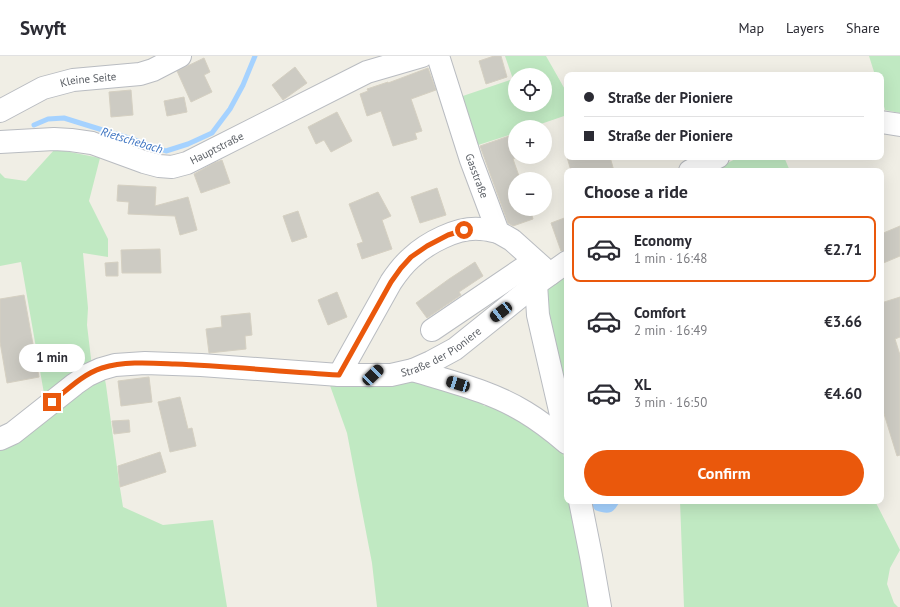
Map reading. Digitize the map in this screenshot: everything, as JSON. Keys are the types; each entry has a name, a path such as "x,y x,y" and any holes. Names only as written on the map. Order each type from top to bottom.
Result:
{"street":[{"name":"Kleine Seite","path":"0,112 43,88 73,80 140,74 153,70 180,56"},
{"name":"Hauptstraße","path":"0,142 54,139 92,143 144,162 159,166 172,167 187,162 367,72 422,56"},
{"name":"Gasstraße","path":"438,56 471,160 498,232"},
{"path":"884,122 900,125"},
{"path":"696,168 712,160"},
{"path":"339,375 391,282 401,268 411,257 427,246 448,235 464,230 480,229 498,232 512,240 547,270"},
{"path":"432,330 547,270"},
{"path":"547,270 538,315 564,429"},
{"name":"Straße der Pioniere","path":"0,439 13,433 88,375 101,368 115,365 131,363 202,365 339,375 381,368 391,375 413,370 455,349 547,270"},
{"path":"413,370 501,399 526,412 564,440"},
{"path":"581,504 600,607"}],"green space":[{"path":"505,56 546,56 564,88 564,116 552,120 508,120 508,135 469,148 454,99 508,81 508,112 552,112 552,68 509,68"},
{"path":"869,56 900,56 900,113 885,110 884,72 874,72"},
{"path":"55,149 100,158 89,201 108,239 108,257 83,253 88,308 87,325 92,367 46,405 21,262 0,266 0,173 5,178 26,181"},
{"path":"733,160 785,160 789,168 723,168 722,166"},
{"path":"564,275 564,401 542,293"},
{"path":"415,374 477,396 484,406 494,405 554,442 563,453 564,504 574,504 594,607 377,607 372,563 347,433 328,380"},
{"path":"104,375 123,507 163,525 213,520 227,607 0,607 0,446"},
{"path":"680,504 877,504 900,550 890,568 887,584 894,603 898,607 684,607"}],"water":[{"path":"591,504 618,504 613,511 607,513 595,510"}],"building":[{"path":"494,56 501,56 507,77 486,84 479,61"},
{"path":"204,58 210,72 204,75 212,92 191,102 177,71"},
{"path":"295,67 307,83 283,100 272,85"},
{"path":"428,68 436,90 411,99 422,131 415,133 417,139 393,146 381,111 367,116 360,94 368,91 367,89"},
{"path":"131,90 133,115 111,117 109,92"},
{"path":"184,97 187,112 167,116 164,101"},
{"path":"337,112 352,141 331,152 324,140 316,144 308,127"},
{"path":"508,136 508,164 515,164 518,172 508,172 508,216 532,216 533,219 513,226 508,223 480,146"},
{"path":"222,160 230,183 201,193 194,174"},
{"path":"568,160 611,160 613,168 570,168"},
{"path":"118,185 156,187 155,206 188,197 197,230 180,235 175,216 128,214 129,202 117,201"},
{"path":"437,188 446,215 420,223 411,197"},
{"path":"378,192 391,216 382,220 392,249 362,259 357,244 363,242 349,204"},
{"path":"298,211 307,237 292,242 283,216"},
{"path":"564,218 564,250 561,251 551,223"},
{"path":"900,226 900,256 884,263 884,233"},
{"path":"160,249 161,273 122,273 121,250"},
{"path":"118,262 118,276 106,276 105,263"},
{"path":"475,262 483,276 459,292 461,295 427,318 416,303"},
{"path":"337,292 347,317 328,325 318,300"},
{"path":"24,295 39,377 7,383 0,342 0,299"},
{"path":"900,297 900,337 895,339 900,355 900,455 897,456 884,414 884,302"},
{"path":"250,313 252,335 245,336 246,349 209,353 206,329 222,327 221,316"},
{"path":"149,377 152,402 121,406 118,381"},
{"path":"180,397 188,429 192,428 196,446 170,452 158,402"},
{"path":"129,420 130,432 114,434 112,421"},
{"path":"160,452 166,472 120,487 118,466"}],"waterway":[{"name":"Rietschebach","path":"34,125 48,119 64,118 166,151 188,144 212,133 230,109 243,85 255,56"}],"route":[{"path":"52,402 75,384 101,368 131,363 202,365 339,375 391,282 401,268 411,257 427,246 448,235 464,230"}]}
